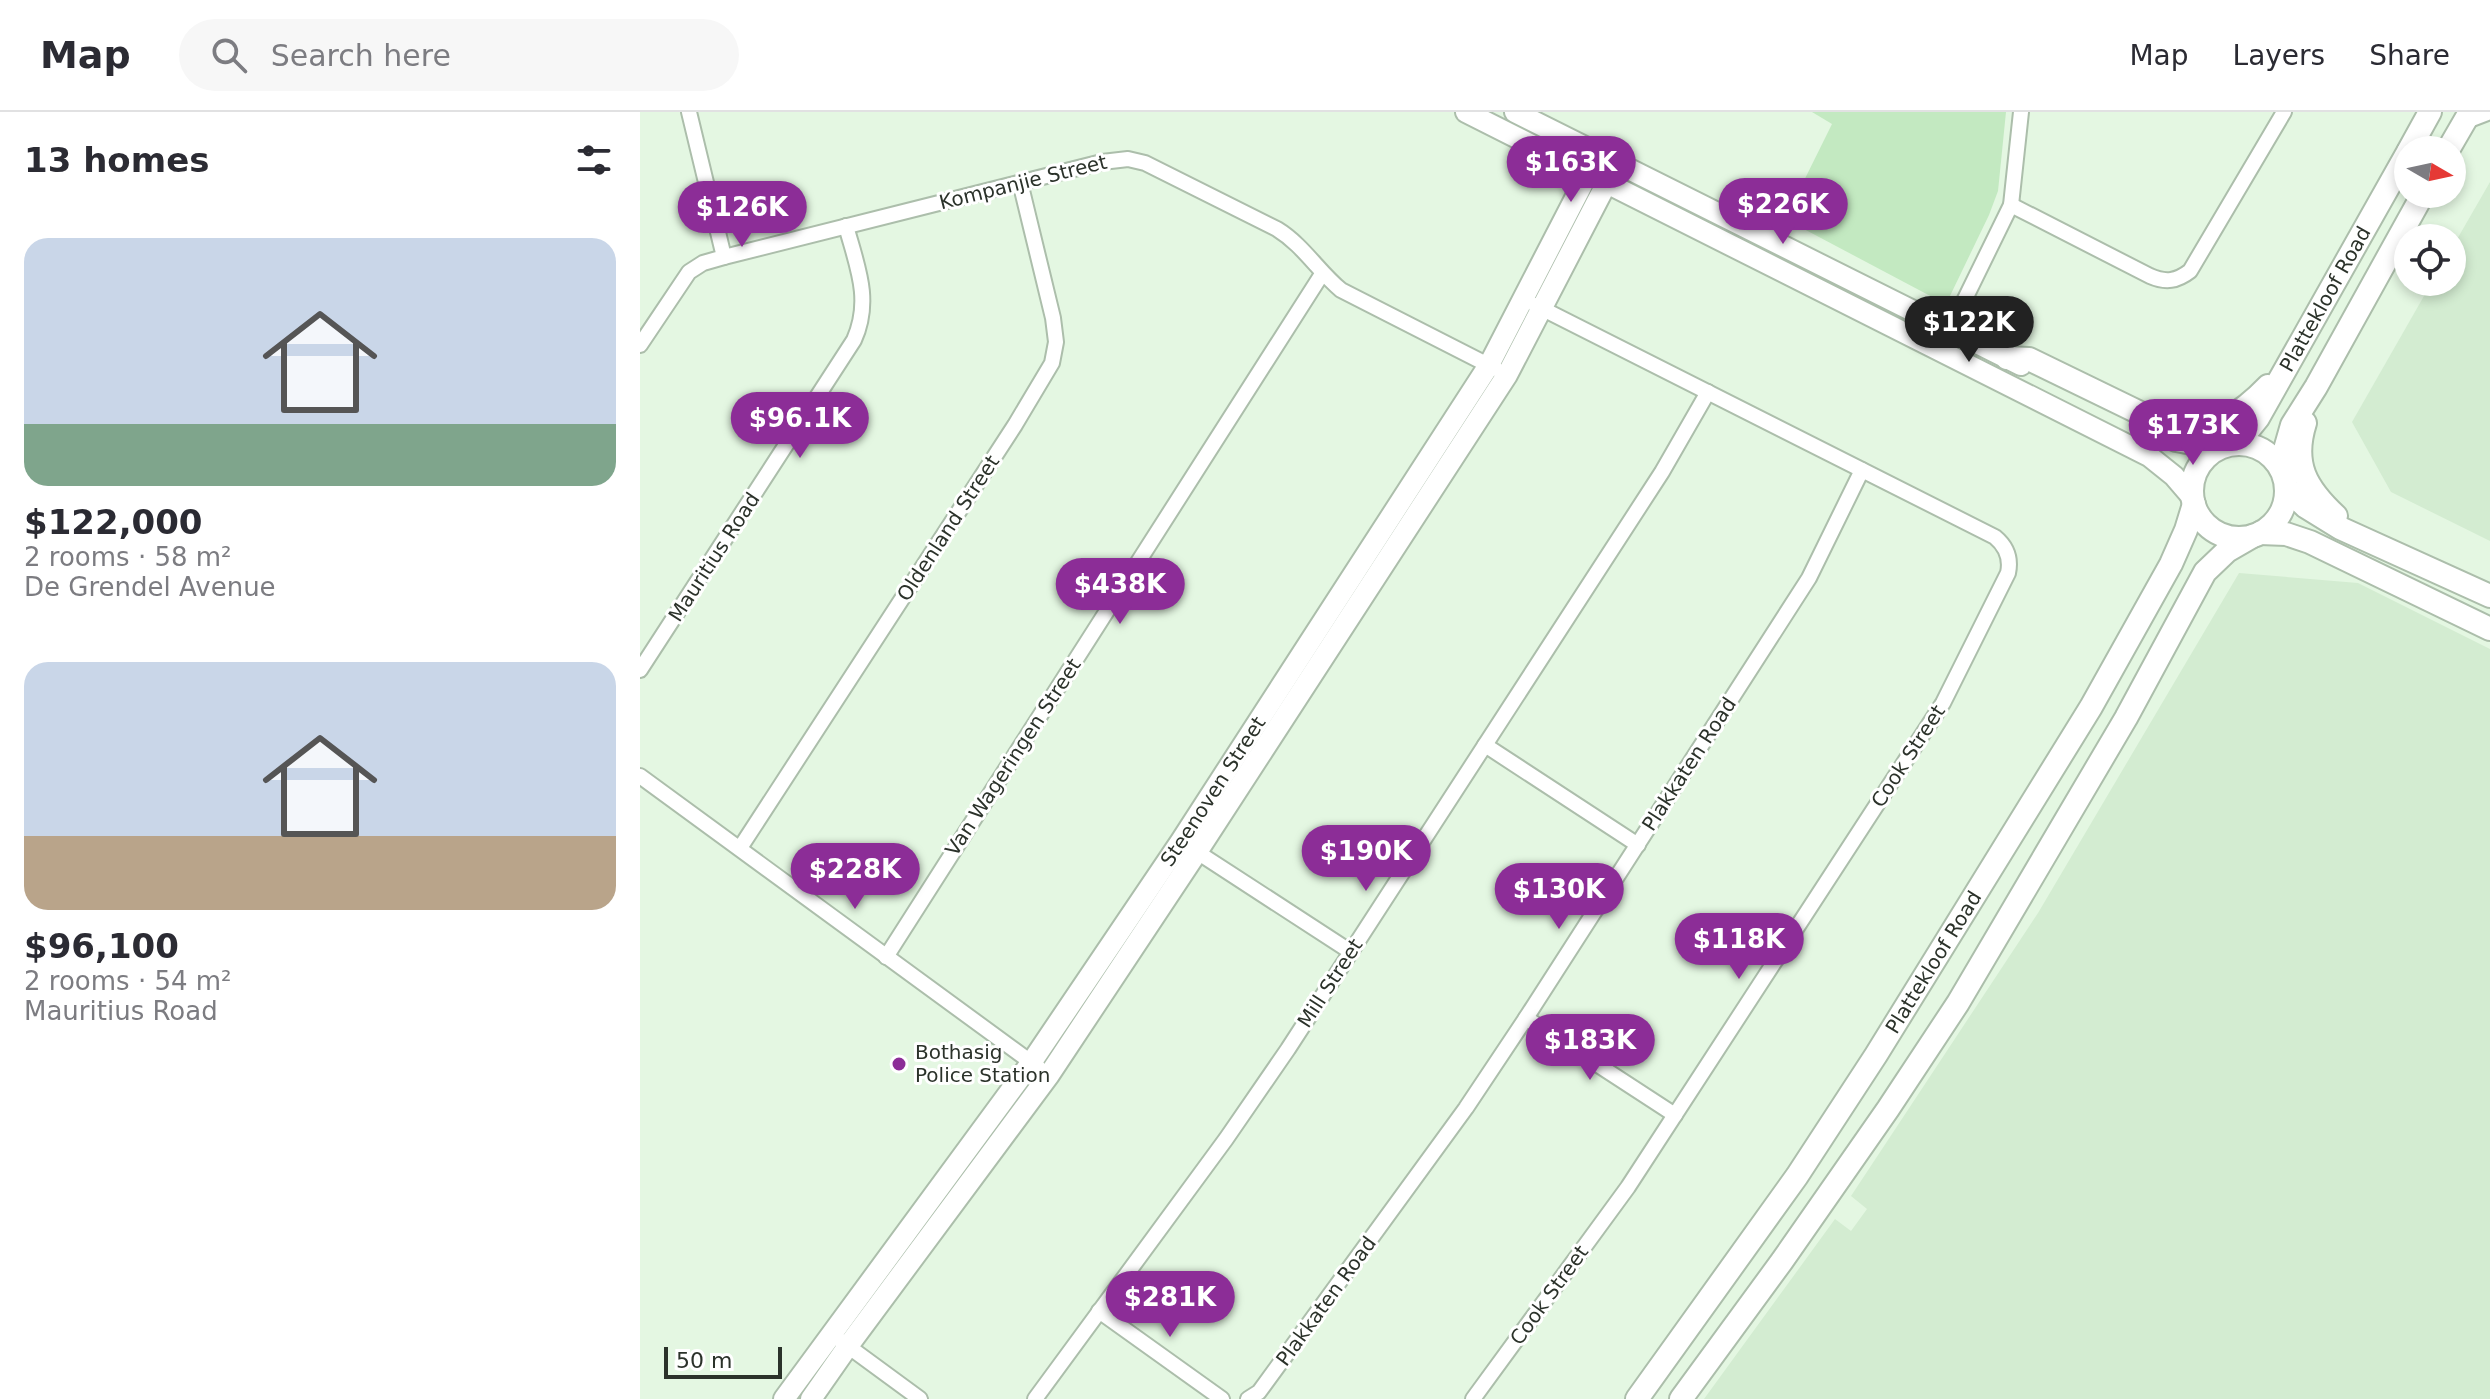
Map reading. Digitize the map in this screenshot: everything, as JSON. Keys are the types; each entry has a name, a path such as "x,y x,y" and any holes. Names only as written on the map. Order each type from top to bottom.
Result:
{"main road":[{"name":"Plattekloof Road","path":"2416,136 2430,112"},
{"path":"2456,136 2467,117"},
{"name":"Plattekloof Road","path":"1637,1399 1797,1176 2091,707 2171,564 2186,530 2196,471 2205,458 2228,446 2258,418 2394,176"},
{"name":"Plattekloof Road","path":"1681,1399 1800,1236 1958,1003 2126,718 2205,572 2227,551 2256,535 2280,514 2292,425 2415,208"},
{"path":"2007,358 2029,359 2163,425 2182,430 2207,427 2237,413 2252,403 2289,364"},
{"path":"2316,387 2299,448 2301,467 2307,481 2317,497 2336,516 2394,552"},
{"path":"2228,446 2262,449 2273,458 2299,502 2322,518 2490,596"},
{"path":"2193,501 2203,521 2218,533 2234,538 2286,534 2310,542 2490,629"}],"street":[{"path":"689,112 724,257"},
{"path":"1466,112 2149,456 2174,476 2193,501"},
{"path":"1515,112 2151,430 2176,441 2228,446"},
{"path":"1940,350 2011,205 2021,112"},
{"path":"2011,205 2150,276 2172,280 2190,271 2284,112"},
{"path":"2467,117 2490,112"},
{"name":"Steenoven Street","path":"784,1399 1189,846 1507,375 1587,173 1598,154"},
{"name":"Kompanjie Street","path":"640,345 689,272 703,263 1118,159 1145,163 1285,234 1341,290 1507,375"},
{"name":"Steenoven Street","path":"811,1399 1049,1075 1489,365 1534,304 1617,163"},
{"name":"Oldenland Street","path":"740,848 1015,425 1052,363 1056,332 1020,182"},
{"name":"Mauritius Road","path":"640,670 854,340 863,317 863,295 846,226"},
{"name":"Van Wageringen Street","path":"886,957 1322,274"},
{"name":"Cook Street","path":"1473,1399 1628,1187 1943,703 2008,573 2007,552 1995,537 1534,304"},
{"name":"Mill Street","path":"1035,1399 1226,1139 1351,952 1662,472 1708,392"},
{"name":"Plakkaten Road","path":"1248,1399 1259,1392 1430,1157 1526,1018 1809,578 1862,470"},
{"path":"1485,745 1638,845"},
{"path":"640,776 1049,1075"},
{"path":"1189,846 1351,952"},
{"path":"1526,1018 1675,1115"},
{"path":"1099,1311 1222,1399"},
{"path":"831,1334 920,1399"}],"shaded area":[{"path":"1812,112 2006,112 1998,191 1949,298 1936,299 1785,219 1832,124"},
{"path":"2490,182 2490,541 2391,492 2352,422 2424,296 2466,296 2466,224"},
{"path":"2239,573 2358,583 2490,649 2490,1399 1704,1399 1835,1219 1851,1231 1867,1209 1851,1196 2038,913"}],"place":[{"name":"Bothasig Police Station","path":"899,1064"}]}
